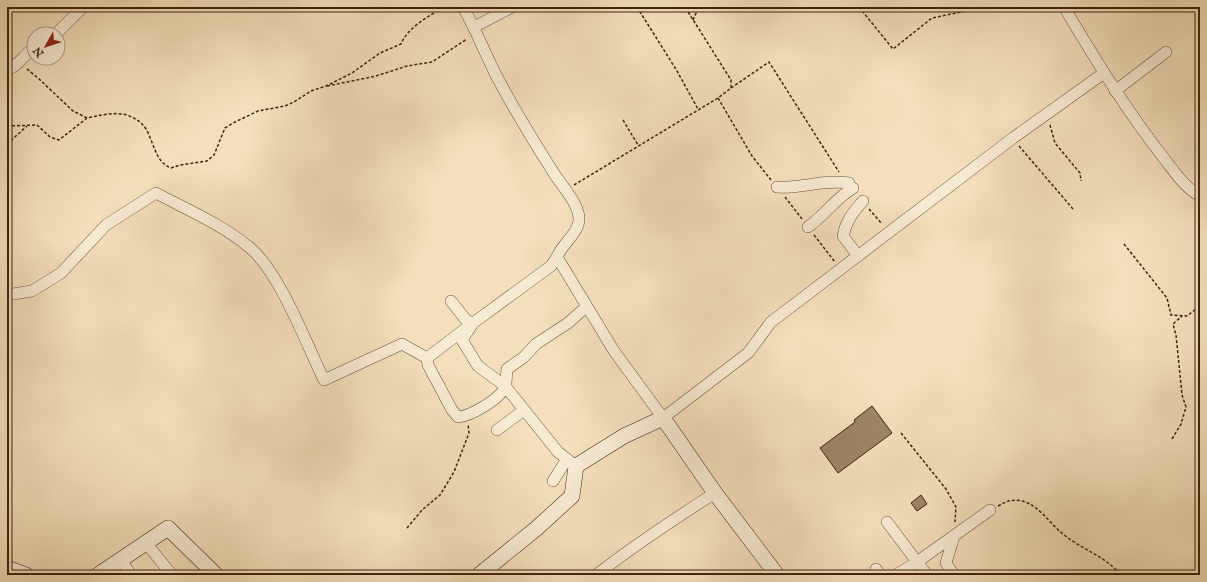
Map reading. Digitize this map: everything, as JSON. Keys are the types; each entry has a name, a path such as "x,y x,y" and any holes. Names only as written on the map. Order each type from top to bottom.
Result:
{"street":[{"path":"64,26 83,7"},
{"path":"427,358 551,266 560,249 575,230 579,218 576,208 541,154 495,73 463,7"},
{"path":"474,27 512,7"},
{"path":"1069,7 1067,12 1115,91 1149,140 1189,190 1200,196"},
{"path":"1115,91 1166,52"},
{"path":"11,69 26,54"},
{"path":"553,481 572,463 663,418 748,352 771,322 1013,138 1104,73"},
{"path":"777,187 785,188 827,182 851,186"},
{"path":"808,227 829,210 851,186"},
{"path":"7,294 32,291 61,273 106,225 156,193 221,226 251,248 276,280 324,380 402,344 427,358"},
{"path":"858,256 843,236 845,225 851,214 863,201"},
{"path":"557,257 614,351 774,574"},
{"path":"451,301 466,320 473,323"},
{"path":"427,358 428,365 452,410 458,417 466,416 501,394 505,386 507,369 524,357 536,344 568,323 586,307"},
{"path":"473,323 462,340 478,366 505,386 558,452 572,463"},
{"path":"497,430 524,410"},
{"path":"479,575 537,528 572,496 572,463"},
{"path":"596,575 636,544 651,536 658,528 715,493"},
{"path":"896,575 918,562 990,510"},
{"path":"887,522 927,575"},
{"path":"98,575 168,528 216,575"},
{"path":"954,536 946,563 954,575"},
{"path":"146,543 172,575"},
{"path":"121,560 132,575"},
{"path":"7,568 26,575"}],"path":[{"path":"7,126 37,125 50,138 59,140 87,118 114,112 132,117 144,126 159,158 164,165 171,168 180,165 207,161 214,156 226,128 233,123 258,111 285,106 312,91 352,73 380,53 401,44 403,38 414,27 444,7"},
{"path":"637,7 677,71 698,109"},
{"path":"685,7 731,80 731,88"},
{"path":"693,20 696,7"},
{"path":"859,7 893,49 932,18 985,7"},
{"path":"326,86 376,76 407,66 432,62 471,36 474,27"},
{"path":"565,190 698,109 768,62 838,171 851,186"},
{"path":"11,69 29,70 73,111 87,118"},
{"path":"1047,113 1055,143 1080,173 1081,181"},
{"path":"623,120 638,146"},
{"path":"7,144 28,126"},
{"path":"1013,138 1073,209"},
{"path":"863,201 889,233"},
{"path":"1124,244 1167,298 1171,316 1187,316 1200,306"},
{"path":"1172,439 1181,424 1186,407 1181,389 1173,324 1182,316"},
{"path":"407,528 422,510 440,495 454,472 469,433 466,416"},
{"path":"901,433 942,483 956,507 954,536"},
{"path":"990,510 1010,500 1023,501 1042,513 1063,534 1097,555 1115,568 1121,575"}],"building":[{"path":"872,406 892,433 838,473 820,448 855,422 854,420"},
{"path":"921,495 927,504 917,511 911,503"}]}
